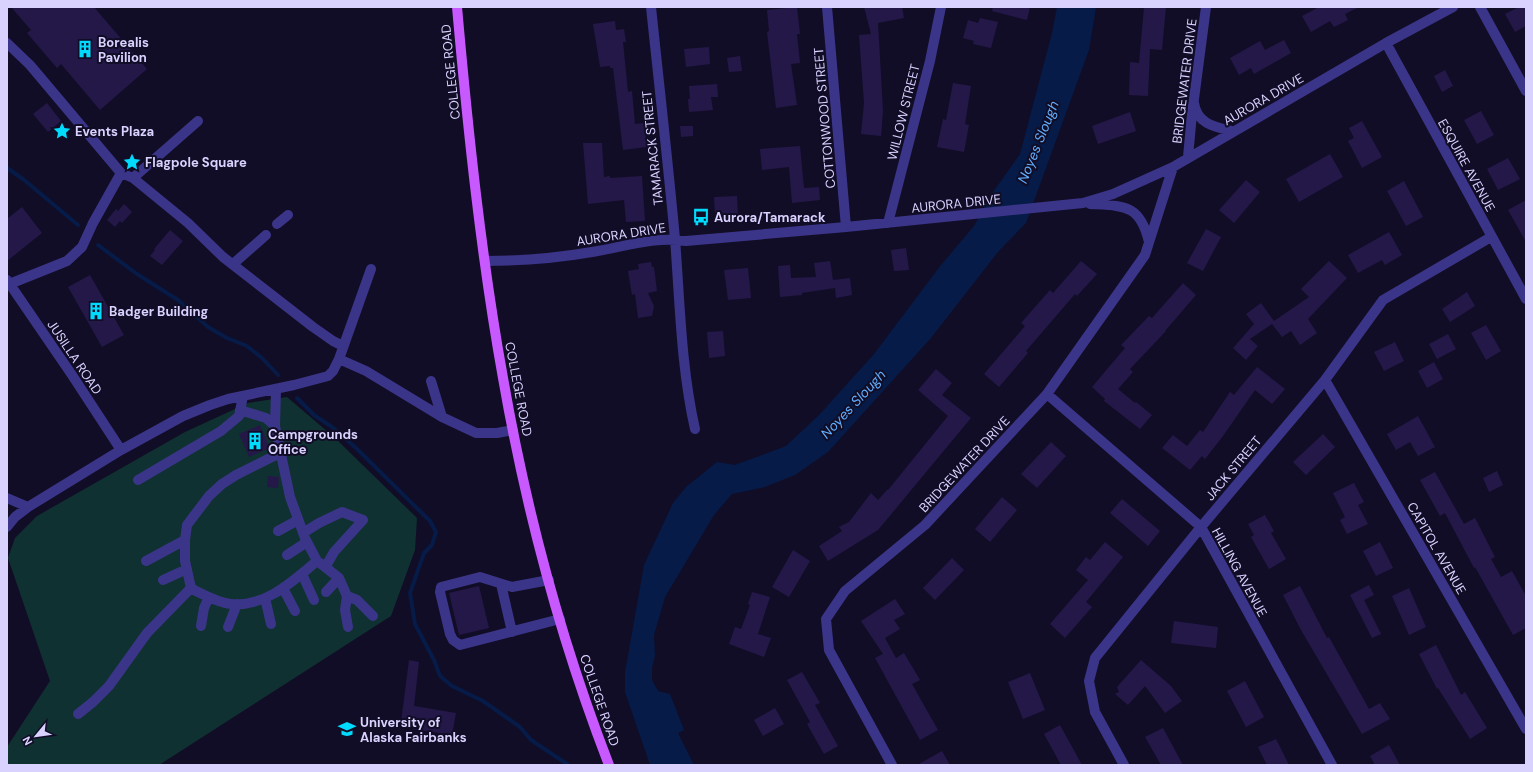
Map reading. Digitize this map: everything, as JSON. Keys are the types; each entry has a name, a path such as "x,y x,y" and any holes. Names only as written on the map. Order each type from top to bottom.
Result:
{"main road":[{"name":"COLLEGE ROAD","path":"457,7 468,121 485,260 503,379 513,430 535,528 560,620 587,705 609,765"}],"street":[{"name":"TAMARACK STREET","path":"651,7 675,239 681,334 689,401 695,429"},
{"name":"COTTONWOOD STREET","path":"827,7 846,228"},
{"name":"WILLOW STREET","path":"888,223 930,61 941,7"},
{"name":"BRIDGEWATER DRIVE","path":"1188,157 1206,7"},
{"name":"AURORA DRIVE","path":"485,260 511,261 591,253 675,239 686,241 846,228 1083,203 1113,194 1173,167 1232,131 1453,7"},
{"path":"1480,7 1526,91"},
{"path":"7,43 30,65 121,173 132,178 188,223 223,257 333,341 343,346"},
{"name":"ESQUIRE AVENUE","path":"1386,44 1526,299"},
{"path":"1194,102 1195,110 1201,119 1212,126 1232,131"},
{"path":"132,178 198,121"},
{"name":"BRIDGEWATER DRIVE","path":"892,765 829,650 826,619 846,591 925,525 1047,394 1145,254 1173,167"},
{"path":"8,283 67,261 82,247 93,223 121,173"},
{"path":"1083,203 1120,206 1138,215 1146,229 1149,242"},
{"path":"277,224 288,215"},
{"path":"233,264 266,235"},
{"name":"JACK STREET","path":"1124,765 1095,712 1090,681 1095,658 1201,527 1325,380 1383,300 1491,237"},
{"path":"7,527 28,507 121,450 183,416 210,405 328,376 333,371 339,359 371,269"},
{"name":"JUSILLA ROAD","path":"8,283 121,450"},
{"path":"339,359 366,371 442,417 476,433 497,433 513,430"},
{"name":"CAPITOL AVENUE","path":"1325,380 1526,729"},
{"path":"431,381 442,417"},
{"path":"276,389 276,426 280,453 290,497 305,538 321,564 339,578 347,596 345,610 348,627"},
{"name":"HILLING AVENUE","path":"1047,394 1201,527 1332,765"},
{"path":"138,480 221,431 239,416 243,396"},
{"path":"240,410 266,418 276,426"},
{"path":"191,588 185,561 184,540 187,525 209,496 222,484 236,475 280,453"},
{"path":"7,498 28,507"},
{"path":"191,588 209,597 230,604 257,602 283,588 302,574 321,564 363,520 342,512 320,523 287,555"},
{"path":"278,531 298,520"},
{"path":"146,561 184,540"},
{"path":"163,580 187,570"},
{"path":"302,574 314,600"},
{"path":"549,580 512,587 480,577 441,586 440,592 450,634 453,640 460,645 560,620"},
{"path":"326,592 339,578"},
{"path":"501,584 512,632"},
{"path":"78,714 109,686 147,633 191,588"},
{"path":"283,588 295,611"},
{"path":"347,596 357,600 373,616"},
{"path":"201,626 204,608 209,597"},
{"path":"265,598 271,624"},
{"path":"228,627 237,604"}],"green space":[{"path":"287,397 335,438 417,518 415,550 391,616 159,765 7,765 7,747 50,681 8,558 15,538 37,516 185,432 248,403"}],"water":[{"name":"Noyes Slough","path":"1057,7 1096,7 1089,50 1026,223 998,252 931,338 828,452 795,475 765,487 732,494 714,515 665,597 654,635 655,656 652,668 652,680 658,691 670,694 684,730 678,733 694,765 650,765 625,692 625,672 644,565 673,503 686,487 717,462 735,465 786,446 820,414 874,354 941,265 974,226 991,195 1020,154 1052,33"}],"building":[{"name":"Borealis Pavilion","path":"11,7 94,7 147,69 100,110 61,64 57,68 27,33 31,30"},
{"path":"797,7 800,34 797,34 800,63 791,64 797,105 776,108 767,32 769,31 767,10"},
{"path":"864,7 902,7 904,18 878,23 883,111 881,136 861,134 864,103 859,35 871,34"},
{"path":"993,7 1030,7 1027,20 992,11"},
{"path":"1144,7 1166,7 1162,50 1150,49 1148,96 1129,95 1130,62 1139,63"},
{"path":"1319,7 1359,7 1345,14 1348,20 1334,27 1330,21 1311,32 1302,16"},
{"path":"1519,7 1526,7 1526,26 1515,32 1505,14"},
{"path":"980,18 998,22 991,48 973,44 974,41 963,38 968,20 978,23"},
{"path":"615,21 616,30 624,29 626,42 623,42 628,92 632,91 635,124 644,123 647,147 623,150 613,68 610,68 610,66 600,67 593,24"},
{"path":"1284,40 1291,53 1254,74 1251,68 1239,75 1230,58 1260,41 1265,50"},
{"path":"709,47 710,64 686,67 684,49"},
{"path":"740,56 742,71 729,72 727,58"},
{"path":"1445,70 1453,86 1442,92 1434,76"},
{"path":"953,83 971,86 965,124 969,125 964,152 937,147 943,119 946,120"},
{"path":"717,84 718,97 711,97 713,110 689,112 689,86"},
{"path":"47,103 61,121 48,132 33,114"},
{"path":"1481,111 1494,135 1477,144 1464,120"},
{"path":"1130,112 1136,131 1098,144 1092,126"},
{"path":"1362,121 1382,157 1362,168 1348,141 1354,138 1349,128"},
{"path":"680,126 693,126 693,136 681,137"},
{"path":"583,143 602,143 604,177 642,176 645,221 626,222 624,200 588,204"},
{"path":"800,146 804,188 819,187 820,200 792,203 789,167 762,170 760,149"},
{"path":"1330,154 1343,177 1299,202 1286,179"},
{"path":"1508,158 1520,179 1498,190 1487,169"},
{"path":"1246,180 1260,192 1234,223 1219,210"},
{"path":"1404,181 1423,217 1406,226 1387,191"},
{"path":"737,196 738,215 715,216 714,197"},
{"path":"1526,200 1526,242 1508,210"},
{"path":"124,204 132,212 122,223 120,221 115,227 107,220 116,209 118,211"},
{"path":"22,207 42,233 7,261 7,219"},
{"path":"1206,229 1221,237 1203,271 1187,263"},
{"path":"170,230 183,241 162,265 150,256"},
{"path":"1389,232 1402,255 1385,265 1382,260 1358,273 1348,255"},
{"path":"906,248 909,270 894,271 891,250"},
{"path":"830,261 833,280 850,278 852,295 836,298 835,288 802,293 802,295 780,297 778,266 790,265 791,278 816,277 814,263"},
{"path":"1081,261 1097,274 1077,296 1075,294 1026,351 1028,353 999,387 984,374 1025,326 1021,323 1050,290 1053,293"},
{"path":"1329,261 1347,278 1308,319 1317,333 1300,345 1291,331 1282,337 1272,324 1250,339 1258,346 1246,360 1233,348 1254,324 1246,314 1261,303 1274,321 1309,297 1301,289"},
{"path":"651,262 652,267 654,267 657,291 648,293 654,306 652,316 638,318 635,294 632,295 628,271 639,269 638,264"},
{"path":"748,268 751,298 728,300 724,270"},
{"name":"Badger Building","path":"90,275 124,335 102,347 68,287"},
{"path":"1183,283 1196,295 1166,331 1130,369 1133,372 1118,389 1152,415 1140,429 1104,401 1105,399 1092,387 1125,348 1121,345 1149,316 1152,318"},
{"path":"1467,292 1475,306 1450,322 1442,309"},
{"path":"1486,325 1501,351 1486,360 1471,333"},
{"path":"723,331 725,356 709,358 707,332"},
{"path":"1448,334 1456,349 1437,359 1429,344"},
{"path":"1395,342 1404,361 1384,371 1374,352"},
{"path":"1434,362 1443,379 1427,388 1418,371"},
{"path":"1257,367 1285,389 1272,404 1255,390 1205,459 1202,456 1190,470 1162,448 1173,435 1187,446 1200,430 1203,432 1230,392 1234,395"},
{"path":"936,369 952,383 942,395 971,418 878,530 828,561 819,546 842,531 839,527 849,522 871,493 878,500 888,490 948,416 918,390"},
{"path":"1418,416 1435,447 1418,456 1410,442 1396,450 1387,434"},
{"name":"Campgrounds Office","path":"260,425 270,448 249,457 239,434"},
{"path":"1323,434 1335,447 1306,475 1293,462"},
{"path":"1051,442 1066,456 1037,488 1021,474"},
{"path":"1497,471 1503,485 1489,492 1483,478"},
{"path":"1435,472 1464,524 1475,518 1495,557 1491,559 1501,577 1512,571 1526,596 1526,628 1513,635 1475,567 1474,568 1445,513 1440,516 1420,480"},
{"path":"268,476 279,477 278,488 267,487"},
{"path":"1354,483 1364,502 1358,505 1368,524 1347,534 1340,520 1345,517 1333,493"},
{"path":"1002,497 1017,510 990,542 975,529"},
{"path":"1122,499 1160,531 1148,546 1110,513"},
{"path":"1265,515 1274,531 1271,533 1286,559 1269,569 1251,537 1254,535 1248,524"},
{"path":"1105,542 1123,557 1086,602 1092,607 1065,638 1050,624 1088,580 1076,570 1086,557 1090,560"},
{"path":"1380,542 1393,568 1376,576 1363,551"},
{"path":"793,550 810,561 789,597 772,587"},
{"path":"952,558 964,570 935,600 923,588"},
{"path":"1369,585 1374,595 1364,600 1381,634 1372,638 1350,595"},
{"path":"479,586 489,628 459,635 449,593"},
{"path":"1300,586 1327,638 1329,637 1369,709 1380,703 1390,719 1362,734 1301,630 1283,595"},
{"path":"1409,588 1426,627 1409,635 1392,596"},
{"path":"752,592 770,597 758,634 771,638 764,657 729,644 735,627 741,629 750,605 748,604"},
{"path":"895,599 905,614 894,620 900,629 885,638 896,658 904,653 920,680 912,684 938,730 920,740 875,658 883,654 861,621"},
{"path":"1174,621 1218,627 1216,648 1171,643"},
{"path":"1436,645 1461,695 1465,692 1487,728 1470,739 1438,688 1437,689 1419,654"},
{"path":"409,660 419,662 414,706 456,713 452,735 413,729 414,724 401,722"},
{"path":"1141,660 1171,686 1182,701 1165,713 1145,686 1128,705 1115,694 1119,692 1117,687"},
{"path":"802,672 820,703 815,705 838,746 824,754 807,724 810,722 787,680"},
{"path":"1030,673 1045,710 1023,719 1008,682"},
{"path":"1245,681 1264,717 1246,727 1227,691"},
{"path":"775,708 784,724 763,736 754,720"},
{"path":"1060,725 1082,765 1061,765 1044,734"},
{"path":"1163,728 1183,765 1161,765 1145,737"},
{"path":"1276,739 1289,765 1267,765 1258,747"},
{"path":"1389,745 1400,765 1375,765 1370,756"},
{"path":"942,751 950,765 917,765"}],"waterway":[{"path":"7,168 23,179 78,225"},
{"path":"98,245 137,274 178,300 208,327 227,338 247,346 262,358 278,375"},
{"path":"297,398 314,415 332,427 355,447 430,521 436,532 432,545 424,553 410,593 415,624 434,660 440,676 452,686 483,701 520,727 531,740 567,764"}],"place":[{"name":"Borealis Pavilion","path":"85,49"},
{"name":"Events Plaza","path":"62,131"},
{"name":"Flagpole Square","path":"132,162"},
{"name":"Aurora/Tamarack","path":"701,217"},
{"name":"Badger Building","path":"96,311"},
{"name":"Campgrounds Office","path":"255,441"},
{"name":"University of Alaska Fairbanks","path":"347,729"}]}
